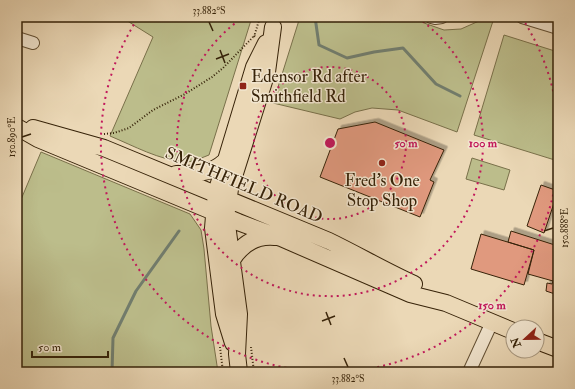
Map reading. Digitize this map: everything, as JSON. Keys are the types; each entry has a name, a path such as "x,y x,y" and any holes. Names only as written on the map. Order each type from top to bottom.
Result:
{"main road":[{"path":"237,354 224,314 213,228 220,214 224,162 254,67 275,22"},
{"path":"222,196 230,188 267,72 275,22"},
{"name":"SMITHFIELD ROAD","path":"17,125 43,130 104,148 170,174 354,253 388,272 418,286 446,303"},
{"name":"SMITHFIELD ROAD","path":"17,125 38,139 281,238 410,294 446,303 505,328"},
{"path":"170,174 203,173 216,168 224,162"},
{"path":"220,214 232,260 239,314 237,354 239,372"},
{"path":"232,260 237,252 246,243 268,236 281,238"},
{"path":"545,344 558,350"}],"street":[{"path":"431,17 442,17"},
{"path":"522,17 558,28"},
{"path":"17,38 34,42"},
{"path":"469,372 492,322"}],"path":[{"path":"99,134 114,133 128,128 153,110 185,94 212,77 224,68 255,34"}],"green space":[{"path":"121,17 252,17 209,155 197,160 185,162 175,161 147,152 110,136 153,37"},
{"path":"300,17 419,17 424,23 444,30 461,29 479,21 493,21 457,132 398,110 372,108 355,112 340,119 273,103"},
{"path":"504,35 558,52 558,161 474,135"},
{"path":"41,152 190,214 201,230 211,326 218,372 17,372 17,209"},
{"path":"472,158 510,170 504,190 466,179"}],"building":[{"name":"Fred's One Stop Shop","path":"375,122 444,150 430,180 434,182 420,217 320,177 338,129"},
{"path":"541,185 558,191 544,233 527,226"},
{"path":"511,231 558,246 558,266 553,281 528,274 534,250 508,242"},
{"path":"481,234 534,250 524,285 471,269"},
{"path":"558,266 558,295 546,291 547,283 552,284"}],"waterway":[{"path":"315,17 319,45 347,58 403,48 436,84 460,96"},
{"path":"112,372 113,338 136,291 179,231"}],"place":[{"name":"Edensor Rd after Smithfield Rd","path":"243,86"},
{"name":"Fred's One Stop Shop","path":"382,163"}]}
